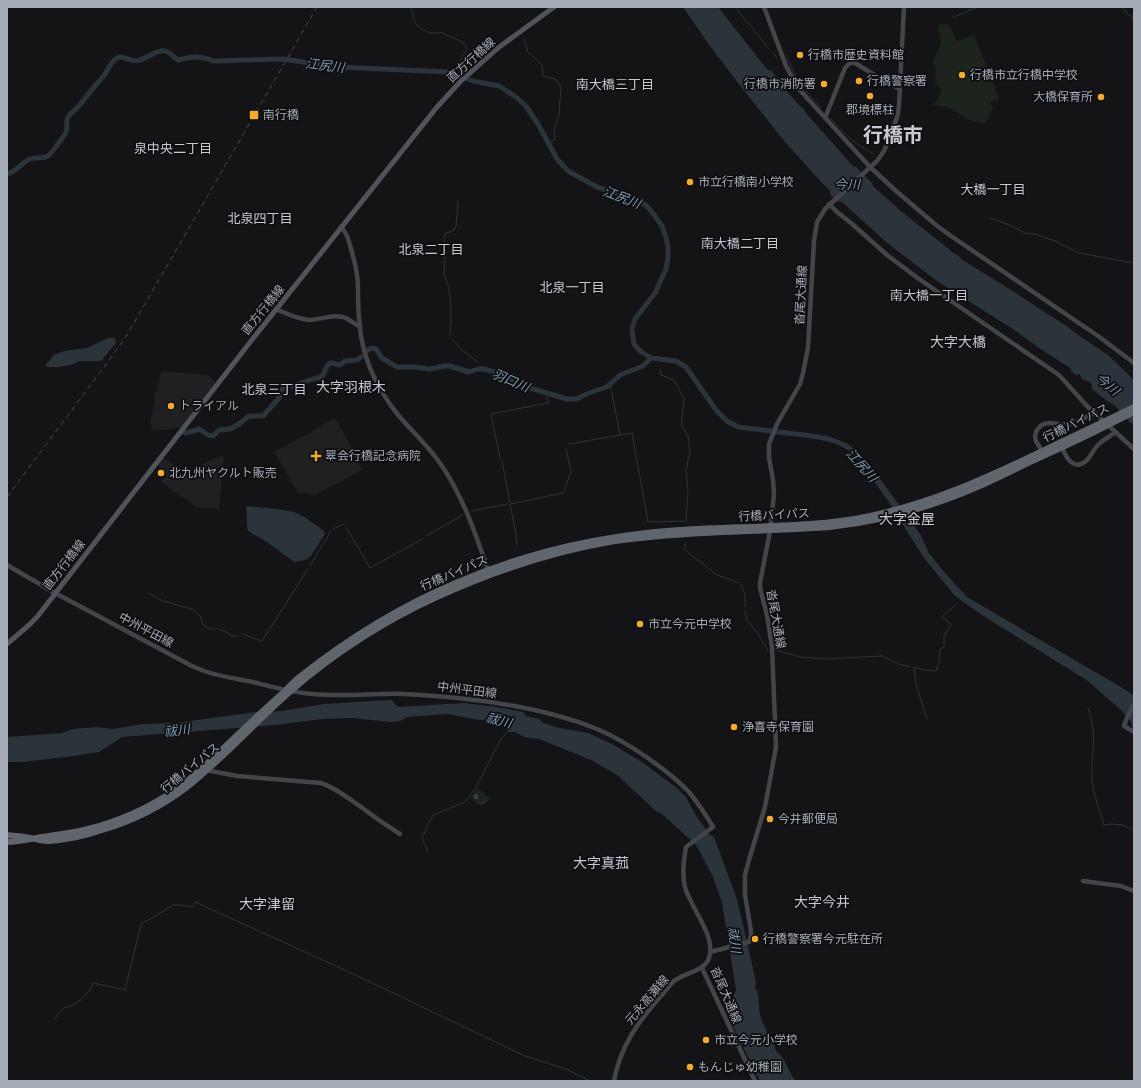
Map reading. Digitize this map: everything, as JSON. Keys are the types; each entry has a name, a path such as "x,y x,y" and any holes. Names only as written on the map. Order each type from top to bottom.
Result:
{"highway":[{"name":"行橋バイパス","path":"34,839 80,832 123,818 156,802 188,780 231,744 278,699 333,658 396,617 489,572 581,548 614,542 682,534 770,528 841,526 932,504 992,481 1062,447 1134,407"},
{"name":"行橋バイパス","path":"907,509 972,484 1043,452 1060,442 1134,412"},
{"name":"行橋バイパス","path":"34,839 46,841 65,839 93,833 145,813 166,802 186,788 208,770 231,744"},
{"path":"7,835 34,839"},
{"path":"7,839 34,839"},
{"path":"7,842 21,842 34,839"}],"main road":[{"name":"直方行橋線","path":"7,644 29,625 55,593 276,309 437,107 467,75 498,48 554,7"},
{"path":"764,7 786,66 794,82 869,169 950,236 1098,336 1134,363"},
{"name":"沓尾大通線","path":"755,1081 702,968 708,959 710,952 749,942 751,936 745,889 745,875 765,808 776,747 772,647 768,615 760,588 774,494 768,448 770,439 777,424 800,384 805,367 808,348 817,222 821,213 869,169 880,156 891,135 898,114 904,7"},
{"path":"825,118 845,68 850,62 855,63 881,80 900,89"},
{"path":"831,203 837,212 919,279 1059,375 1095,413 1134,449"},
{"path":"341,227 348,236 356,267 360,327 368,360 379,386 397,414 428,447 452,482 470,519 489,572"},
{"path":"276,309 291,316 308,320 336,316 341,317 360,327"},
{"path":"1043,452 1036,442 1037,431 1040,426 1047,423 1059,425 1073,423 1095,413"},
{"path":"1062,447 1068,461 1079,464 1086,461 1102,441 1116,432"},
{"name":"中州平田線","path":"7,565 55,593 199,669 218,675 288,691 316,694 402,694 437,696 501,704 568,719 598,730 621,741 668,773 689,793 714,827 686,847 684,878 685,887 708,938 710,952"},
{"path":"1134,704 1124,726 1134,732"},
{"path":"201,769 237,776 321,783 339,792 400,834"},
{"path":"1083,880 1121,886 1134,891"},
{"name":"元永高瀬線","path":"614,1081 616,1065 629,1038 645,1014 674,981 688,973 702,968"}],"shaded area":[{"path":"161,371 208,375 215,383 180,428 153,430 150,422 155,402 154,395 157,390"},
{"name":"翠会行橋記念病院","path":"335,418 358,459 357,460 362,470 316,495 298,493 275,453 276,451"},
{"path":"224,456 219,509 197,507 161,482 164,478 166,478 166,473 158,465 163,458 189,475 197,467 210,460"}],"green space":[{"name":"行橋市立行橋中学校","path":"939,24 949,25 957,41 974,35 999,98 990,102 993,108 986,123 971,121 948,107 934,105 942,90 935,83 936,66 933,63 941,42 938,29"},
{"path":"477,788 491,799 480,806 470,797"}],"water":[{"name":"今川","path":"683,7 718,7 766,68 769,71 771,70 776,76 776,79 853,166 856,167 874,187 902,212 961,259 1068,327 1108,355 1134,381 1134,424 1129,422 1128,419 1113,404 1092,389 1090,383 1082,379 1079,374 1076,375 1070,368 1016,331 937,281 886,242 842,202 837,201 830,194 830,190 785,142 742,88 707,42"},
{"path":"108,338 115,338 116,343 101,361 80,361 59,367 46,366 53,355 65,351 87,348"},
{"path":"849,446 857,451 881,480 920,534 929,553 967,597 1134,696 1134,728 1123,712 1088,681 982,615 955,596 924,558 888,501"},
{"path":"247,506 294,512 306,518 324,531 325,534 310,557 305,560 294,562 267,542 248,531"},
{"name":"祓川","path":"391,700 398,707 464,703 523,712 526,716 539,719 542,722 555,727 588,733 614,745 642,762 677,788 686,797 695,814 709,834 714,837 737,899 756,982 755,989 758,993 761,1018 777,1053 781,1055 795,1081 760,1081 727,1014 736,990 722,902 713,877 696,845 617,775 591,760 539,739 524,737 515,732 508,732 506,726 496,722 448,714 407,717 400,721 391,722 352,718 322,719 275,725 122,737 99,752 22,762 7,762 7,737 62,733 73,729 97,727 113,729 143,724 175,723 256,712 282,711 324,704"}],"waterway":[{"path":"410,7 415,22 420,28 431,33 443,33 464,43 466,46 466,51 460,62 460,76"},
{"path":"735,7 769,49"},
{"path":"952,18 977,7"},
{"path":"1123,7 1128,15 1131,15 1134,23"},
{"path":"524,38 528,52 542,65 543,76 555,79 561,87 559,115 554,130 555,139 549,143"},
{"name":"江尻川","path":"7,174 30,159 50,155 66,132 68,118 71,113 103,77 112,62 120,57 136,61 158,52 165,51 178,60 195,57 213,61 283,59 337,67 449,72 473,81 499,86 516,97 526,106 538,124 557,159 568,171 597,187 637,200 647,206 662,226 668,248 666,269 655,293 635,319 632,329 634,344 640,351 651,358 676,361 686,367 716,410 727,421 738,427 833,440 842,444 857,455"},
{"path":"773,53 778,59"},
{"path":"786,55 799,83 821,108"},
{"path":"830,118 855,143 874,154"},
{"path":"444,274 444,238 446,233 453,231 456,226 458,201"},
{"path":"991,218 1025,233 1035,234 1055,241 1079,253 1134,263"},
{"path":"444,275 448,285 450,297 450,335"},
{"path":"452,339 462,350 478,362"},
{"name":"羽口川","path":"368,350 371,348 376,349 382,358 397,367 429,369 450,366 469,372 484,369 501,374 513,382 523,386 567,399 576,399 607,387 620,375 643,366 651,358"},
{"name":"羽口川","path":"313,379 322,377 327,366 331,363 340,365 345,361 357,360 361,357"},
{"path":"569,444 632,433 648,522 686,521 688,491 686,470 690,452 688,436 682,426 684,399 674,380 661,375 660,369"},
{"name":"羽口川","path":"292,386 310,380"},
{"path":"610,384 620,434"},
{"name":"羽口川","path":"183,432 186,433 199,429 208,435 213,436 219,430 230,429 249,416 263,416 279,398 281,390 286,388"},
{"path":"500,458 491,414 548,403 547,396"},
{"path":"517,545 510,504 563,493 571,472 566,449"},
{"path":"502,461 510,503"},
{"path":"472,511 507,504"},
{"path":"426,536 463,515"},
{"path":"333,529 343,524"},
{"path":"346,527 370,568 423,539"},
{"path":"310,566 331,531"},
{"path":"685,543 685,550 717,575 740,583 745,594 745,606"},
{"path":"242,634 262,641 308,569"},
{"path":"147,592 163,601 192,609 200,616 203,625 213,630 217,628"},
{"path":"927,719 916,684 914,667 936,671 939,663 940,649 944,647 944,637 951,624 942,617 956,604"},
{"path":"745,610 747,620 769,652"},
{"path":"219,629 232,636 239,636"},
{"path":"775,650 801,657 824,659 882,656 898,664 910,667"},
{"path":"1088,708 1093,727 1092,779 1104,825 1120,825 1134,831"},
{"name":"祓川","path":"428,852 422,839 433,815 465,802 476,787 500,741 508,730"},
{"path":"53,1020 63,1009 81,1000 90,990 93,983 125,990 141,924 174,905 193,907 195,902 347,971 525,1056 566,1069 590,1081"},
{"path":"597,1081 604,1081"}],"railway":[{"path":"7,497 127,335 317,7"}],"place":[{"name":"行橋市歴史資料館","path":"800,55"},
{"name":"行橋市立行橋中学校","path":"962,75"},
{"name":"行橋警察署","path":"859,81"},
{"name":"行橋市消防署","path":"824,84"},
{"name":"郡境標柱","path":"870,96"},
{"name":"大橋保育所","path":"1101,97"},
{"name":"南行橋","path":"254,115"},
{"name":"市立行橋南小学校","path":"690,182"},
{"name":"トライアル","path":"171,406"},
{"name":"翠会行橋記念病院","path":"316,456"},
{"name":"北九州ヤクルト販売","path":"161,473"},
{"name":"市立今元中学校","path":"640,624"},
{"name":"浄喜寺保育園","path":"734,727"},
{"name":"今井郵便局","path":"770,819"},
{"name":"行橋警察署今元駐在所","path":"755,939"},
{"name":"市立今元小学校","path":"706,1040"},
{"name":"もんじゅ幼稚園","path":"690,1067"}],"district":[{"name":"南大橋三丁目","path":"615,84"},
{"name":"行橋市","path":"893,135"},
{"name":"泉中央二丁目","path":"173,148"},
{"name":"大橋一丁目","path":"993,189"},
{"name":"北泉四丁目","path":"260,218"},
{"name":"南大橋二丁目","path":"740,243"},
{"name":"北泉二丁目","path":"431,249"},
{"name":"北泉一丁目","path":"572,287"},
{"name":"南大橋一丁目","path":"929,295"},
{"name":"大字大橋","path":"958,342"},
{"name":"大字羽根木","path":"351,387"},
{"name":"北泉三丁目","path":"274,389"},
{"name":"大字金屋","path":"907,519"},
{"name":"大字真菰","path":"601,863"},
{"name":"大字今井","path":"822,902"},
{"name":"大字津留","path":"267,904"}]}
